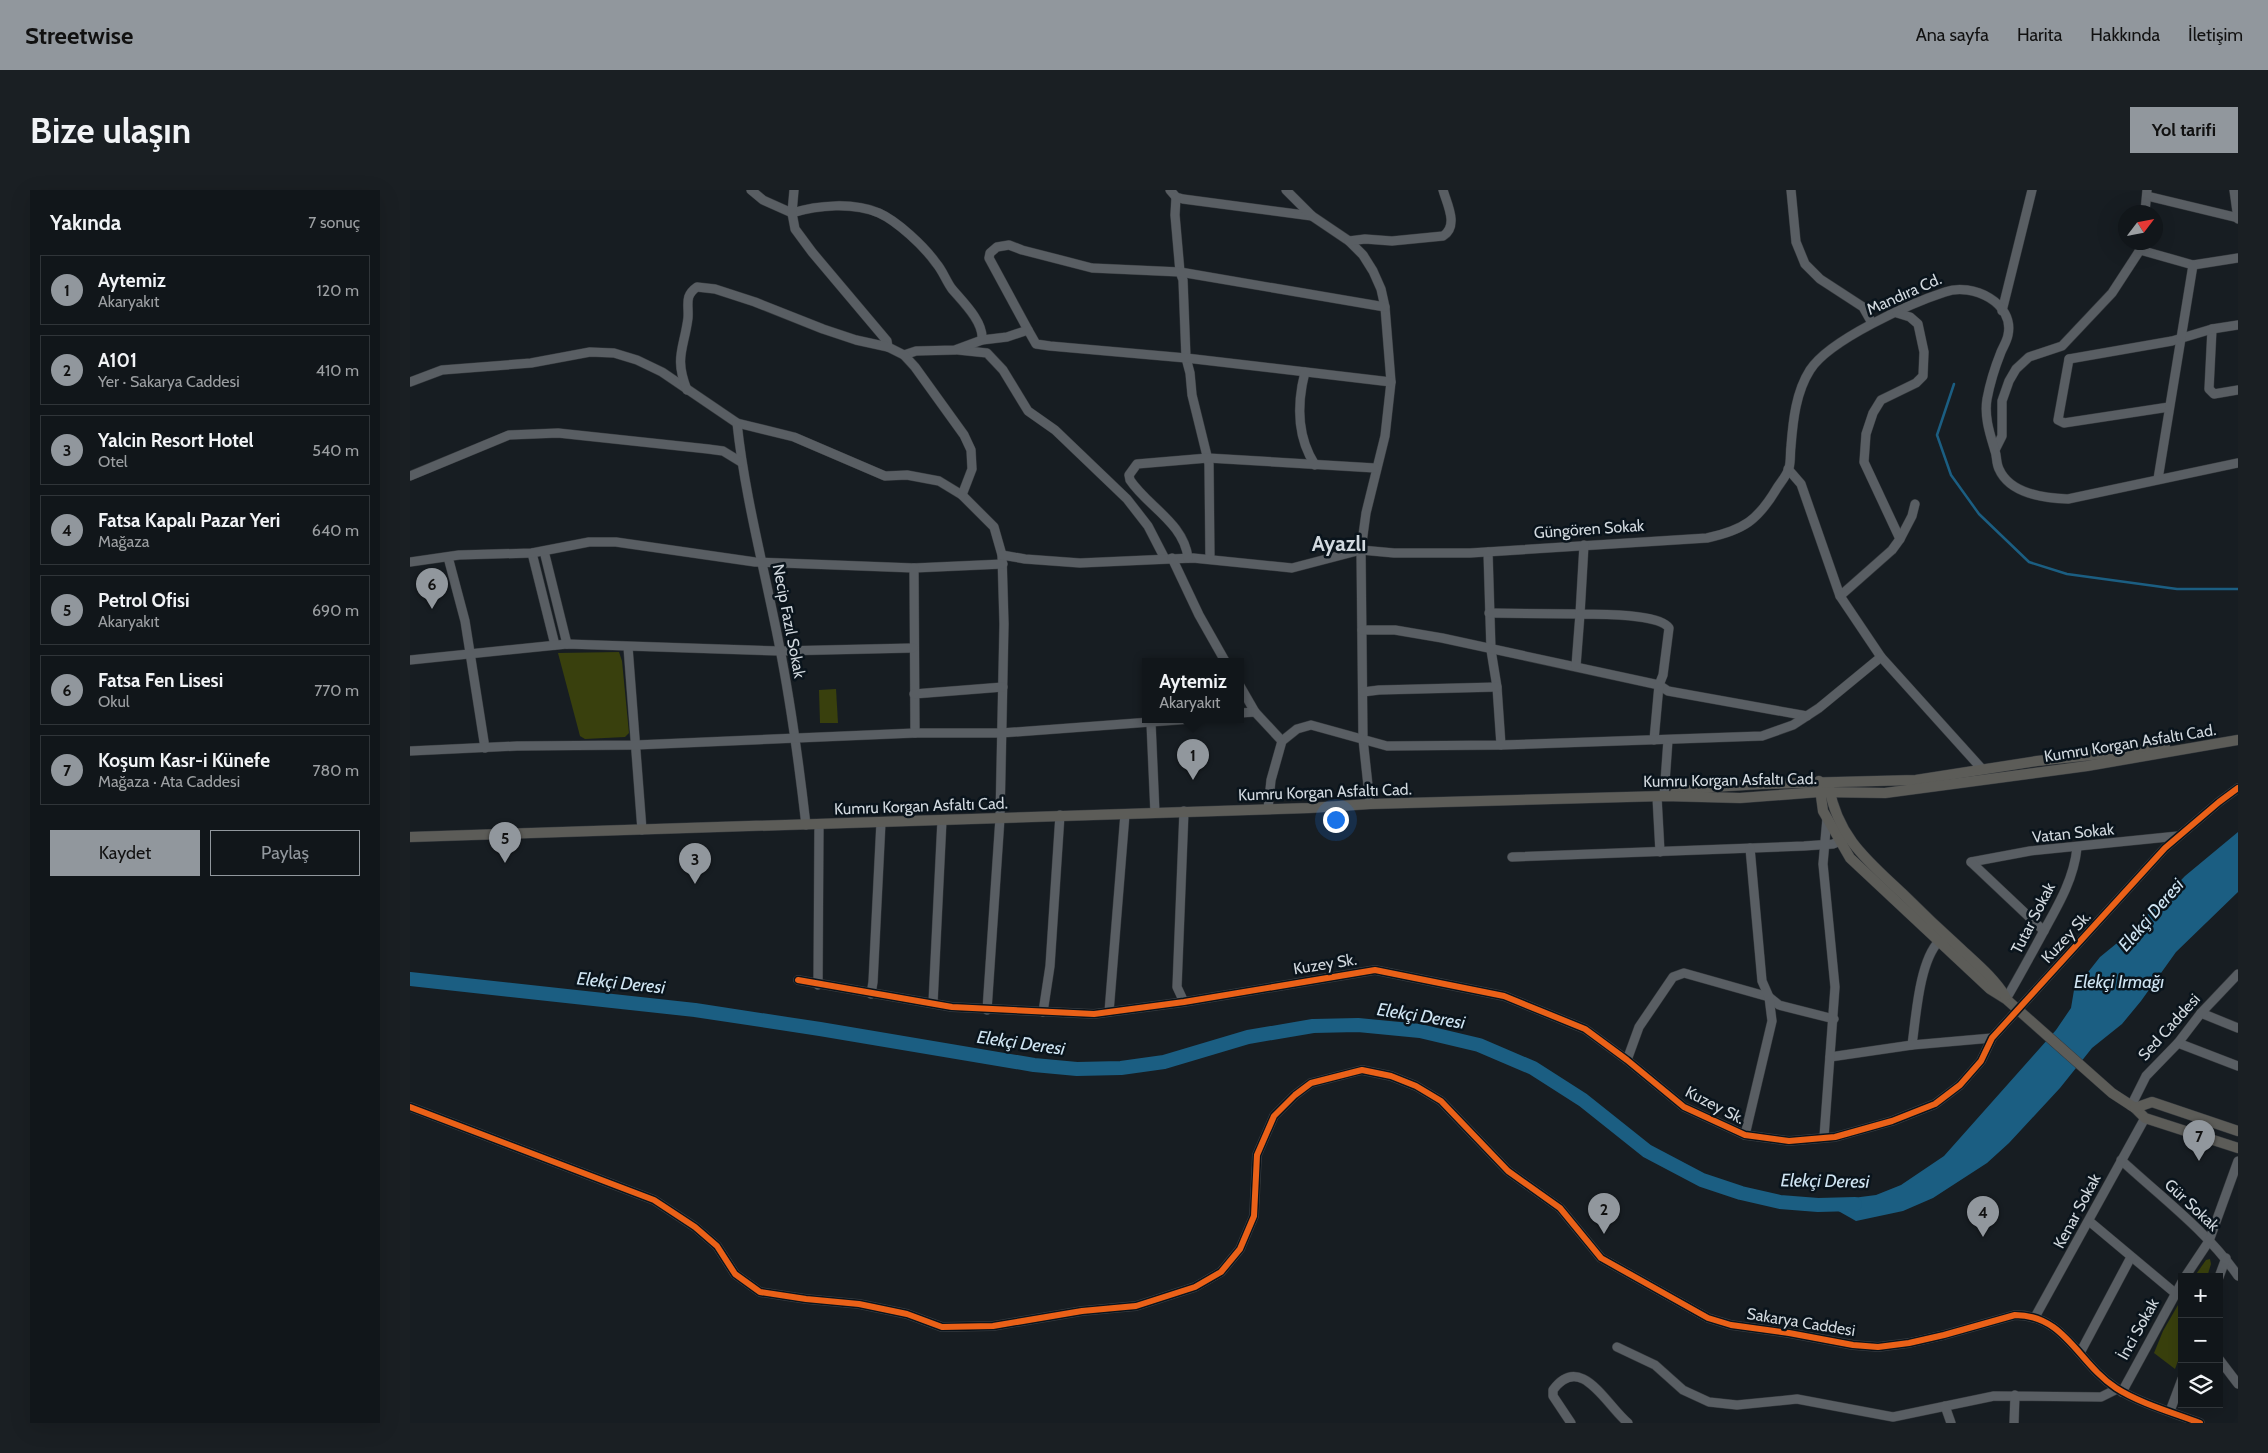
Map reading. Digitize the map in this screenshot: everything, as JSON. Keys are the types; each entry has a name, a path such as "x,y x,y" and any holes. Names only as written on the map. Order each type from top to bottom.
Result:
{"main road":[{"name":"Kumru Korgan Asfaltı Cad.","path":"410,837 819,825 1060,815 1309,808 1370,804 1661,797 1740,798 1825,793 1885,793 2087,766 2238,740"},
{"path":"1661,797 1678,791 1712,787 1823,781 1916,780 2080,755 2162,747 2186,748"},
{"path":"1823,781 1827,818 1844,840"},
{"path":"1825,793 1850,858 1907,906 1975,968 1998,985 2006,999"},
{"path":"1975,968 1990,989 2006,999 2112,1093 2133,1107 2145,1118 2238,1148"},
{"path":"2133,1107 2152,1102 2238,1131"}],"street":[{"path":"751,190 763,200 792,213 810,207 857,207 879,213 909,234 936,263 948,284 976,319 983,334 982,340"},
{"path":"794,190 792,213 795,229 888,342 888,347"},
{"path":"1286,190 1312,216 1348,241 1363,255 1373,270 1381,289 1385,307 1391,382 1385,436 1375,468 1361,550 1363,739 1370,804"},
{"path":"1348,241 1365,239 1392,241 1443,236 1451,228 1451,218 1443,190"},
{"path":"1791,190 1796,242 1805,264 1820,279 1863,307 1872,324"},
{"path":"2032,190 2002,311 2008,322 2009,334 1992,376 1986,401 1987,422 1999,470 2009,483 2045,498 2068,499 2238,463"},
{"path":"2147,193 2238,218 2234,190"},
{"path":"1210,559 1211,500 1208,458 1192,395 1190,373 1186,358 1183,280 1180,272 1173,193 1312,216"},
{"path":"1385,307 1180,272 1092,268 1009,245 997,247 990,253 989,258 1036,344 1186,358 1391,382"},
{"path":"1995,450 2002,436 2002,401 2009,381 2016,369 2029,357 2062,346 2112,292 2138,250"},
{"path":"2151,250 2193,265 2238,258"},
{"path":"2158,479 2193,265"},
{"path":"687,390 680,367 680,349 688,318 687,300 689,293 697,287 716,289 790,314 823,329 856,340 888,347 904,355 915,367 964,435 971,450 972,469 962,495"},
{"name":"Mandıra Cd.","path":"1788,469 1793,421 1801,387 1810,369 1822,354 1872,324 1931,297 1957,288 1972,289 1994,301 2002,311"},
{"path":"1899,312 1910,317 1918,324 1924,352 1923,376 1916,384 1881,400 1873,413 1866,434 1864,462 1900,538"},
{"path":"2069,359 2172,341 2212,329 2238,325"},
{"path":"2212,329 2209,389 2214,394 2238,390"},
{"path":"955,350 982,340 1007,337 1028,330"},
{"path":"2058,347 2069,359"},
{"path":"904,355 916,351 955,350 986,353 1003,370 1028,411 1055,430 1127,499 1148,526 1168,558 1223,658"},
{"path":"410,382 442,370 531,363 590,352 614,353 638,360 662,372 737,423 794,437 885,476 907,474 939,481 962,495 994,527 1003,559 1002,687 1000,818 987,1010"},
{"path":"2069,359 2058,420 2064,423 2169,407"},
{"path":"1306,372 1302,383 1301,433 1305,448 1315,465"},
{"name":"Necip Fazıl Sokak","path":"737,423 741,462 797,738 806,825"},
{"path":"410,476 509,435 558,433 708,449 723,451 741,462"},
{"path":"1188,558 1187,549 1171,523 1135,486 1129,474 1137,464 1208,458 1375,468"},
{"path":"1788,469 1801,484 1840,596 1881,656 1982,769"},
{"name":"Güngören Sokak","path":"410,562 448,557 532,553 589,542 616,542 755,562 914,568 1003,559 1080,563 1188,558 1292,568 1361,550 1394,553 1488,552 1707,538 1730,533 1749,522 1766,506 1788,469"},
{"path":"1840,596 1892,550 1912,516 1915,504"},
{"path":"1576,666 1584,545"},
{"path":"544,551 567,644"},
{"path":"1488,552 1490,650 1497,687 1501,744"},
{"path":"532,553 555,645"},
{"path":"448,557 465,621 485,748"},
{"path":"914,568 915,733"},
{"path":"1489,613 1580,614 1630,617 1657,620 1666,624 1669,628 1659,685 1654,740"},
{"path":"1362,630 1395,630 1576,666 1659,685 1668,691 1807,716"},
{"path":"410,660 567,644 780,651 913,648"},
{"path":"628,647 642,830"},
{"path":"1268,809 1271,780 1282,741 1297,729 1310,725 1387,746 1762,736 1793,726 1881,656"},
{"path":"914,694 1002,687"},
{"path":"1363,692 1497,687"},
{"path":"1244,693 1255,712 1282,741"},
{"path":"1244,713 1255,712"},
{"path":"410,751 636,745 915,733 1001,733 1151,723 1155,813"},
{"path":"1660,852 1661,797 1668,740"},
{"name":"Kuzey Sk.","path":"798,980 871,994 933,1002 952,1007 1044,1012 1109,1012 1184,1002 1375,970 1504,996 1585,1029 1628,1060 1684,1108 1745,1135 1789,1141 1835,1137 1892,1121 1935,1104 1960,1084 1981,1062 1992,1038 2021,1013 2165,848 2238,788"},
{"path":"1184,811 1178,987 1184,1002"},
{"path":"1109,1012 1125,814"},
{"path":"1044,1012 1050,966 1060,815"},
{"path":"1824,1137 1835,987 1823,864 1827,818"},
{"path":"933,1002 942,820"},
{"path":"871,994 881,822"},
{"path":"818,985 819,825"},
{"name":"Vatan Sokak","path":"2044,931 1971,862 2030,851 2078,848 2178,836"},
{"path":"1512,857 1750,848 1824,844 1844,840"},
{"path":"1745,1135 1772,1022 1769,997 1762,981 1750,848"},
{"name":"Tutar Sokak","path":"2006,999 2064,892 2076,862 2078,848"},
{"path":"1912,1045 1926,964 1932,950 1942,938"},
{"path":"1628,1060 1639,1027 1673,977 1684,973 1769,997 1779,1005 1834,1019"},
{"name":"Sed Caddesi","path":"2133,1107 2146,1076 2178,1043 2201,1013 2238,974"},
{"path":"2201,1013 2238,1028"},
{"path":"1830,1057 1912,1045 1992,1038"},
{"path":"2178,1043 2238,1066"},
{"name":"Sakarya Caddesi","path":"410,1107 654,1200 695,1227 717,1246 735,1274 760,1292 806,1300 859,1304 907,1314 942,1327 993,1326 1082,1311 1136,1306 1196,1287 1222,1272 1240,1249 1254,1216 1258,1156 1274,1116 1295,1095 1311,1083 1362,1070 1391,1076 1416,1086 1441,1101 1508,1171 1560,1208 1601,1258 1708,1318 1731,1325 1789,1333 1852,1345 1878,1347 1936,1337 2015,1315 2036,1317 2053,1325 2095,1372 2119,1390 2200,1423"},
{"name":"Kenar Sokak","path":"2036,1317 2145,1118"},
{"name":"Gür Sokak","path":"2121,1160 2209,1240 2226,1258 2238,1276"},
{"path":"2188,1273 2209,1240 2238,1160"},
{"path":"2089,1221 2175,1293"},
{"path":"2080,1354 2131,1257"},
{"path":"2220,1273 2226,1258"},
{"name":"İnci Sokak","path":"2119,1390 2178,1288"},
{"path":"1617,1347 1655,1365 1683,1390 1709,1402 1737,1405 1797,1400 1893,1417"},
{"path":"2222,1363 2238,1384"},
{"path":"1571,1423 1553,1396 1553,1390 1569,1376 1577,1375 1587,1380 1628,1423"},
{"path":"1884,1423 1893,1417 1994,1396 2101,1397 2119,1390"},
{"path":"2170,1411 2178,1390"},
{"path":"2014,1423 2015,1395"},
{"path":"1945,1406 1951,1423"}],"green space":[{"path":"619,652 622,661 629,733 625,737 585,739 580,736 558,653"},
{"path":"836,689 838,723 820,723 819,690"},
{"path":"2210,1259 2211,1264 2208,1273 2197,1273 2206,1260"},
{"path":"2178,1305 2178,1361 2175,1369 2154,1353 2163,1331"}],"water":[{"name":"Elekçi Irmağı","path":"2238,832 2238,892 2176,952 2122,1024 2092,1048 2060,1088 2009,1143 1987,1163 1933,1198 1903,1211 1856,1221 1833,1208 1845,1199 1876,1195 1901,1185 1944,1156 2056,1030 2071,1008 2074,990 2100,957 2133,930 2185,876"}],"waterway":[{"path":"1954,384 1937,435 1951,475 1979,514 2029,562 2067,574 2177,589 2238,589"},
{"name":"Elekçi Deresi","path":"410,979 695,1010 1034,1065 1077,1069 1121,1068 1164,1062 1248,1037 1313,1026 1358,1025 1420,1031 1479,1045 1533,1068 1583,1100 1647,1151 1702,1180 1741,1193 1780,1202 1818,1205 1855,1204"}],"cycle path":[{"path":"798,980 952,1007 1094,1014 1184,1002 1375,970 1504,996 1585,1029 1627,1060 1684,1107 1745,1135 1789,1141 1835,1137 1892,1121 1935,1104 1960,1085 1981,1061 1992,1038 2165,848 2238,788"},
{"path":"410,1107 654,1200 695,1227 717,1246 735,1274 760,1292 859,1304 907,1314 942,1327 993,1326 1082,1311 1136,1306 1195,1287 1221,1272 1240,1249 1254,1216 1257,1155 1274,1116 1295,1095 1311,1083 1362,1070 1391,1076 1416,1086 1441,1101 1508,1171 1560,1208 1601,1258 1708,1318 1731,1325 1853,1345 1878,1347 1909,1343 1944,1335 2015,1315 2032,1317 2047,1323 2059,1332 2103,1378 2116,1388 2146,1403 2200,1423"}],"place":[{"name":"Fatsa Fen Lisesi","path":"432,609"},
{"name":"Aytemiz","path":"1193,780"},
{"name":"Petrol Ofisi","path":"505,863"},
{"name":"Yalcin Resort Hotel","path":"695,884"},
{"name":"Koşum Kasr-i Künefe","path":"2199,1161"},
{"name":"A101","path":"1604,1234"},
{"name":"Fatsa Kapalı Pazar Yeri","path":"1983,1237"}],"district":[{"name":"Ayazlı","path":"1339,543"}]}
